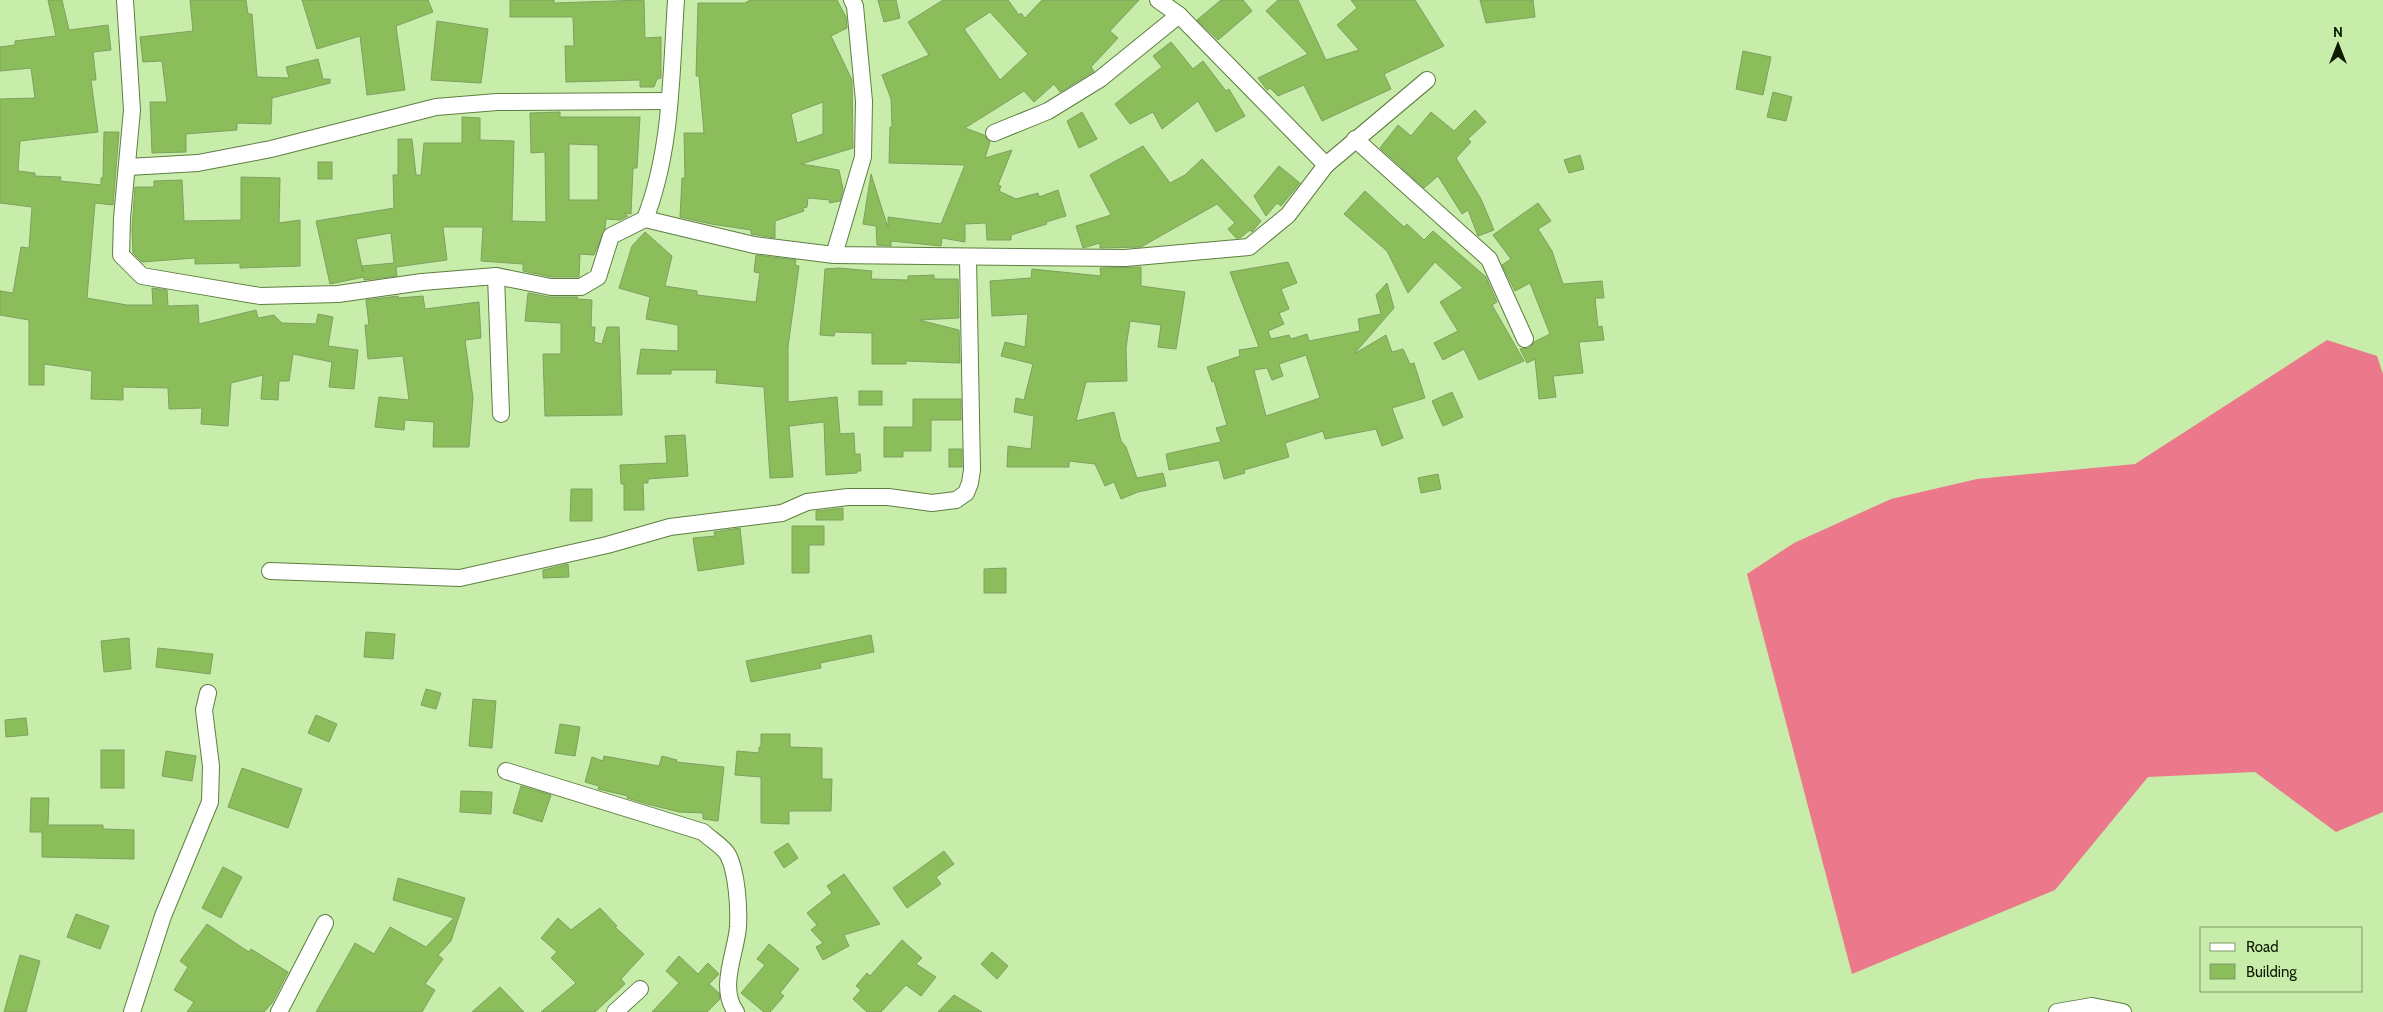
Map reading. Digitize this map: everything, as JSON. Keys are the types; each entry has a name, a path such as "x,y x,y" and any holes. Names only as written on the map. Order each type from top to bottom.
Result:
{"street":[{"path":"125,0 132,110 122,218 121,256 142,276 260,296 338,294 422,282 496,276 551,287 581,287 598,277 611,236 645,220 754,245 834,256 1125,258 1249,247 1288,215 1326,165 1427,80"},
{"path":"645,220 655,192 665,151 676,0"},
{"path":"834,256 863,157 864,101 855,6 852,0"},
{"path":"1160,1 1179,15 1326,165"},
{"path":"994,134 1048,111 1100,79 1179,15"},
{"path":"128,167 198,163 271,149 436,108 497,102 669,101"},
{"path":"1355,139 1490,259 1524,339"},
{"path":"270,571 460,578 608,545 670,527 774,515 807,502 848,497 888,497 932,503 956,500 968,488 972,470 968,258"},
{"path":"496,276 501,414"},
{"path":"132,1012 164,916 210,802 211,766 204,710 208,693"},
{"path":"506,771 702,832 728,854 735,879 738,927 728,986 731,1006 736,1012"},
{"path":"280,1012 325,923"},
{"path":"615,1012 640,989"},
{"path":"2057,1012 2092,1006 2123,1012"}],"shaded area":[{"path":"2327,340 2377,356 2383,374 2383,812 2336,832 2255,772 2148,777 2055,890 1852,974 1747,574 1794,543 1891,499 1977,479 2135,464"}],"building":[{"path":"48,0 62,0 69,30 108,25 111,50 93,52 96,80 91,80 98,132 20,141 18,171 35,173 35,176 61,177 60,181 101,185 101,178 103,178 104,132 119,132 113,205 95,203 87,298 127,305 153,305 152,288 167,290 168,306 198,305 199,324 256,310 258,318 274,315 282,323 316,324 318,314 333,317 328,346 358,350 354,389 329,387 332,362 293,354 289,381 279,381 278,400 261,399 263,375 231,383 228,426 201,424 202,408 169,409 168,388 123,387 123,400 91,399 92,371 44,364 44,385 29,385 29,320 0,315 0,291 13,293 21,247 29,248 32,207 0,203 0,99 35,98 31,68 0,71 0,47 15,45 15,41 56,36"},
{"path":"190,0 246,0 248,14 252,14 257,77 289,78 286,67 318,59 323,79 330,79 330,83 272,98 271,124 237,123 237,130 186,134 186,152 152,153 150,102 167,102 162,61 143,62 140,37 193,31"},
{"path":"302,0 428,0 433,12 396,26 405,90 367,95 360,36 317,49"},
{"path":"510,0 554,0 554,3 644,0 645,38 661,37 661,78 657,79 654,87 640,87 640,80 566,82 565,46 574,46 573,17 510,17"},
{"path":"750,0 837,0 846,17 847,28 831,36 852,80 853,148 801,164 839,170 843,189 840,201 829,203 830,200 808,198 807,207 803,208 804,211 775,221 775,238 751,234 751,230 680,217 682,178 685,178 684,133 704,133 699,76 696,76 698,3 745,3","holes":["823,102 823,134 797,143 791,114"]},
{"path":"878,0 896,0 900,18 884,22"},
{"path":"943,0 1008,0 1019,15 1021,13 1025,18 1042,0 1139,0 1110,31 1118,38 1091,67 1094,71 1060,92 1054,84 1034,102 1024,91 965,128 984,135 990,142 985,158 1012,150 998,185 1001,186 999,191 1016,199 1038,193 1039,197 1058,190 1066,216 1011,235 1011,240 987,240 986,223 965,224 965,242 942,238 941,246 891,241 891,246 877,245 876,226 863,224 871,174 888,228 888,217 941,224 965,165 889,163 890,127 892,127 891,99 882,75 929,55 908,22","holes":["990,12 1028,54 1000,80 964,29"]},
{"path":"1221,0 1243,0 1252,11 1218,40 1197,20"},
{"path":"1278,0 1298,0 1326,60 1359,50 1337,25 1357,8 1351,0 1415,0 1444,46 1384,74 1391,89 1322,121 1304,85 1278,96 1270,88 1267,90 1258,78 1308,54 1266,11"},
{"path":"1480,0 1533,0 1535,17 1486,23"},
{"path":"437,21 488,29 481,83 431,80"},
{"path":"1171,42 1193,69 1203,61 1226,91 1229,89 1245,116 1216,132 1198,101 1162,129 1153,112 1130,124 1115,104 1162,67 1153,56"},
{"path":"1743,51 1771,57 1763,95 1736,89"},
{"path":"1773,92 1792,97 1786,121 1767,117"},
{"path":"1475,110 1486,122 1468,139 1471,142 1456,158 1481,199 1494,230 1478,236 1468,210 1462,214 1438,176 1424,188 1380,148 1398,125 1411,136 1431,112 1454,131"},
{"path":"560,112 560,117 640,117 637,168 633,168 631,214 624,213 628,216 620,220 606,219 605,229 594,255 580,254 579,277 552,277 523,271 523,264 481,261 483,227 443,227 447,260 396,267 397,276 364,280 364,277 330,284 316,221 394,208 393,175 398,175 398,139 412,139 416,175 421,175 424,143 462,143 462,117 480,118 480,140 514,141 512,221 546,222 545,152 531,153 530,113","holes":["569,144 598,145 598,200 569,200","391,233 394,263 362,266 363,272 356,239"]},
{"path":"1082,112 1097,139 1079,148 1067,121"},
{"path":"1143,146 1170,183 1185,175 1202,159 1261,221 1252,232 1250,230 1240,238 1236,238 1228,229 1235,223 1217,204 1141,247 1100,248 1100,243 1083,248 1076,226 1111,215 1090,175"},
{"path":"1580,155 1584,169 1569,173 1564,160"},
{"path":"318,162 332,162 332,179 318,179"},
{"path":"1279,166 1300,183 1281,206 1277,203 1266,216 1254,196"},
{"path":"241,177 280,178 279,223 300,220 300,266 240,268 240,263 195,264 195,258 142,262 133,253 132,229 135,187 154,187 154,181 182,180 184,221 241,220"},
{"path":"1365,191 1404,227 1407,224 1424,240 1433,231 1486,277 1497,302 1492,305 1524,361 1479,380 1464,349 1443,360 1434,343 1458,331 1440,302 1463,288 1435,262 1408,293 1387,251 1344,214"},
{"path":"1538,203 1551,221 1538,229 1552,251 1563,284 1602,281 1604,298 1595,298 1598,327 1602,326 1604,340 1579,342 1583,373 1553,376 1556,397 1539,399 1535,359 1527,363 1520,349 1530,348 1534,342 1550,334 1530,283 1515,291 1502,265 1511,259 1493,235"},
{"path":"645,232 672,256 665,286 697,291 697,295 756,302 760,273 754,272 756,255 796,260 795,265 799,266 788,347 788,402 837,397 840,434 854,433 855,454 860,454 861,471 857,471 857,473 826,475 824,422 789,426 793,477 770,478 764,387 716,383 717,370 671,370 671,374 637,374 641,349 678,351 678,325 646,319 650,297 619,288 632,246"},
{"path":"1288,262 1297,283 1281,289 1289,309 1279,313 1284,324 1268,331 1271,339 1289,335 1291,339 1307,334 1309,341 1360,331 1358,319 1381,314 1376,295 1387,283 1394,308 1354,354 1386,335 1392,352 1403,349 1410,364 1414,363 1425,398 1392,408 1403,438 1382,446 1376,429 1325,439 1323,431 1285,443 1289,457 1244,470 1245,473 1224,479 1219,460 1169,470 1166,454 1221,442 1216,428 1227,425 1214,381 1212,382 1207,367 1240,356 1239,350 1259,347 1230,272","holes":["1306,355 1320,398 1266,416 1254,370 1267,368 1272,380 1283,376 1279,364"]},
{"path":"1141,267 1141,286 1185,292 1176,349 1158,347 1161,325 1130,321 1126,348 1127,381 1086,382 1076,421 1114,412 1121,441 1126,447 1137,478 1163,473 1166,486 1138,492 1121,499 1114,482 1105,486 1095,464 1069,461 1069,467 1007,467 1008,446 1031,449 1034,416 1014,412 1016,398 1024,400 1033,364 1001,356 1005,342 1025,347 1028,314 992,316 990,281 1031,278 1032,269 1101,276 1100,268"},
{"path":"839,268 872,271 871,279 908,280 908,276 934,275 934,279 958,279 959,318 919,320 959,330 960,363 906,361 906,364 872,364 872,333 835,332 834,336 820,335 825,269"},
{"path":"528,293 549,297 578,297 577,299 592,300 591,327 595,327 594,342 602,344 607,327 619,327 622,415 545,416 543,354 561,354 561,323 525,321"},
{"path":"398,296 398,298 423,296 425,309 479,302 481,338 465,340 473,398 469,447 433,447 434,422 405,420 404,430 375,427 379,397 409,400 403,356 368,359 365,325 369,325 366,300"},
{"path":"859,391 882,391 882,405 859,405"},
{"path":"1452,392 1463,417 1443,426 1432,401"},
{"path":"913,399 961,399 961,420 931,420 931,451 903,451 903,457 884,457 884,427 913,427"},
{"path":"685,435 688,476 648,479 648,483 643,483 644,510 624,510 624,484 621,484 620,465 667,463 665,436"},
{"path":"949,449 962,449 962,467 949,467"},
{"path":"1438,474 1441,489 1421,493 1418,478"},
{"path":"571,489 592,489 592,521 570,521"},
{"path":"843,508 843,520 816,520 816,511"},
{"path":"792,526 824,526 824,545 809,545 809,573 792,573"},
{"path":"740,528 744,564 698,571 693,538 715,536 714,532"},
{"path":"568,564 569,577 543,578 543,570"},
{"path":"1006,568 1006,593 984,593 984,569"},
{"path":"366,632 395,634 393,659 364,657"},
{"path":"871,635 874,652 820,663 821,668 751,682 746,661"},
{"path":"129,638 131,669 104,672 101,641"},
{"path":"158,648 213,654 210,674 156,667"},
{"path":"426,689 441,693 436,709 421,705"},
{"path":"473,699 496,701 492,748 469,746"},
{"path":"316,715 337,724 329,742 308,733"},
{"path":"26,718 28,735 6,737 5,720"},
{"path":"560,724 580,727 575,756 555,753"},
{"path":"761,734 790,734 790,747 822,748 822,779 832,779 831,811 789,811 789,824 761,823 761,777 735,775 737,751 759,753"},
{"path":"101,750 124,750 124,788 101,788"},
{"path":"166,751 196,756 192,781 162,776"},
{"path":"604,756 659,766 662,756 677,760 676,762 724,767 718,821 703,819 703,813 679,812 647,804 627,798 628,796 598,789 599,786 585,782 592,757 603,761"},
{"path":"242,768 302,789 288,828 228,807"},
{"path":"521,786 551,795 542,822 513,813"},
{"path":"461,791 492,792 491,814 460,812"},
{"path":"31,798 49,798 48,825 103,825 103,829 134,830 134,859 42,857 42,832 30,832"},
{"path":"788,843 798,858 784,868 774,852"},
{"path":"944,851 954,864 936,877 941,884 907,908 893,888"},
{"path":"223,867 242,877 221,918 202,908"},
{"path":"844,874 880,924 844,935 849,946 823,960 816,947 823,943 811,930 817,925 807,913 832,893 827,886"},
{"path":"398,878 465,898 451,941 438,955 443,959 425,984 435,990 422,1012 316,1012 355,943 374,954 390,927 426,947 454,918 393,900"},
{"path":"600,908 617,926 615,927 644,954 621,979 625,984 595,1012 541,1012 576,983 551,958 557,952 541,938 558,918 571,930"},
{"path":"76,914 109,926 100,949 67,937"},
{"path":"207,924 249,952 251,949 288,972 272,1003 264,1012 187,1012 194,1002 174,990 188,967 180,961"},
{"path":"902,940 922,958 916,964 936,977 921,996 906,985 881,1012 867,1012 853,999 861,990 856,986 867,973 870,976"},
{"path":"769,944 799,969 780,993 784,996 770,1012 764,1012 741,993 765,965 757,959"},
{"path":"992,952 1008,966 997,979 981,964"},
{"path":"20,955 40,961 26,1012 4,1012"},
{"path":"679,956 698,974 708,963 719,974 709,984 719,993 720,999 707,1012 652,1012 679,983 666,971"},
{"path":"500,987 524,1012 472,1012"},
{"path":"954,995 982,1012 938,1012"}]}
